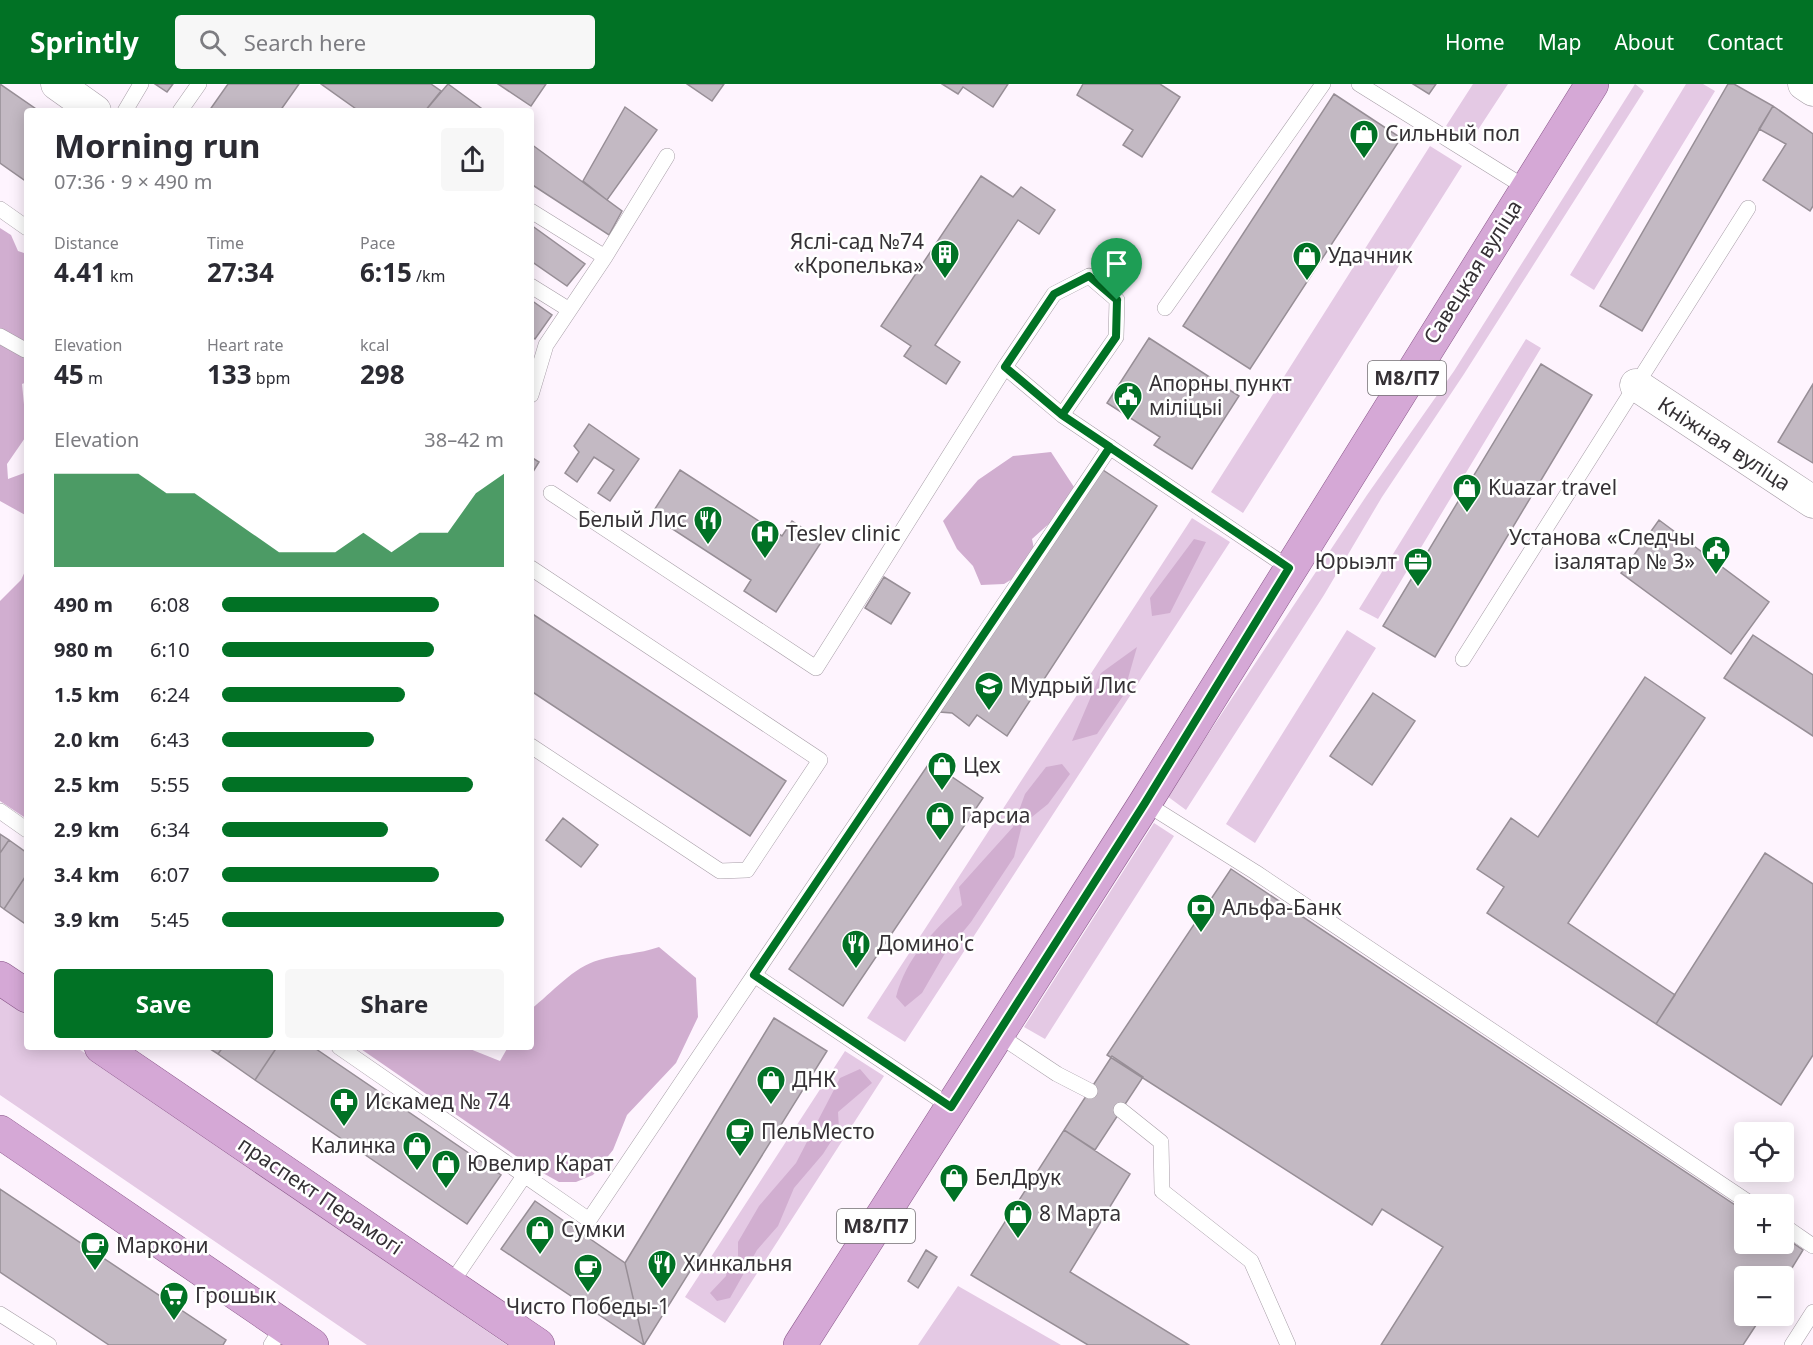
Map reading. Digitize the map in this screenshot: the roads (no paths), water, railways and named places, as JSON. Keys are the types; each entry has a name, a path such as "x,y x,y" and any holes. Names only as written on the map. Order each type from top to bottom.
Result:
{"main road":[{"name":"Савецкая вуліца","path":"800,1345 1145,803 1592,84"},
{"path":"0,978 24,994"},
{"name":"праспект Перамогі","path":"105,1050 538,1345"},
{"path":"0,1132 277,1335 312,1345"}],"street":[{"path":"57,84 90,108"},
{"path":"1804,84 1813,90"},
{"name":"Кніжная вуліца","path":"1636,385 1813,502"}],"lane":[{"path":"127,108 141,84"},
{"path":"182,108 199,84"},
{"path":"1165,308 1323,84"},
{"path":"1359,84 1526,188"},
{"path":"534,385 546,345 605,257 667,156"},
{"path":"1464,659 1748,208"},
{"path":"0,209 24,226"},
{"path":"534,213 605,257"},
{"path":"551,493 816,668 1005,367 1054,294 1089,276 1117,300 1116,337 1062,415"},
{"path":"534,288 568,309"},
{"path":"0,336 24,349"},
{"path":"1005,367 1062,415 1289,568"},
{"path":"343,1050 589,1220 1110,447"},
{"path":"534,569 820,760 747,870 720,871 534,748"},
{"path":"1145,803 1255,872 1736,1194"},
{"path":"0,811 24,828"},
{"path":"754,975 951,1107"},
{"path":"998,1034 1057,1074 1090,1091"},
{"path":"1121,1110 1161,1142 1162,1191 1251,1261 1288,1345"},
{"path":"450,1285 524,1176"},
{"path":"1794,1233 1813,1246"},
{"path":"1792,1345 1813,1312"},
{"path":"0,1314 49,1345"}],"place":[{"name":"Сильный пол","path":"1364,160"},
{"name":"Яслі-сад №74 «Кропелька»","path":"945,280"},
{"name":"Удачник","path":"1307,282"},
{"name":"Апорны пункт міліцыі","path":"1128,422"},
{"name":"Kuazar travel","path":"1467,514"},
{"name":"Белый Лис","path":"708,546"},
{"name":"Teslev clinic","path":"765,560"},
{"name":"Установа «Следчы ізалятар № 3»","path":"1716,576"},
{"name":"Юрыэлт","path":"1418,588"},
{"name":"Мудрый Лис","path":"989,712"},
{"name":"Цех","path":"942,792"},
{"name":"Гарсиа","path":"940,842"},
{"name":"Альфа-Банк","path":"1201,934"},
{"name":"Домино'c","path":"856,970"},
{"name":"ДНК","path":"771,1106"},
{"name":"Искамед № 74","path":"344,1128"},
{"name":"ПельМесто","path":"740,1158"},
{"name":"Калинка","path":"417,1172"},
{"name":"Ювелир Карат","path":"446,1190"},
{"name":"БелДрук","path":"954,1204"},
{"name":"8 Марта","path":"1018,1240"},
{"name":"Сумки","path":"540,1256"},
{"name":"Маркони","path":"95,1272"},
{"name":"Хинкальня","path":"662,1290"},
{"name":"Чисто Победы-1","path":"588,1294"},
{"name":"Грошык","path":"174,1322"}]}
